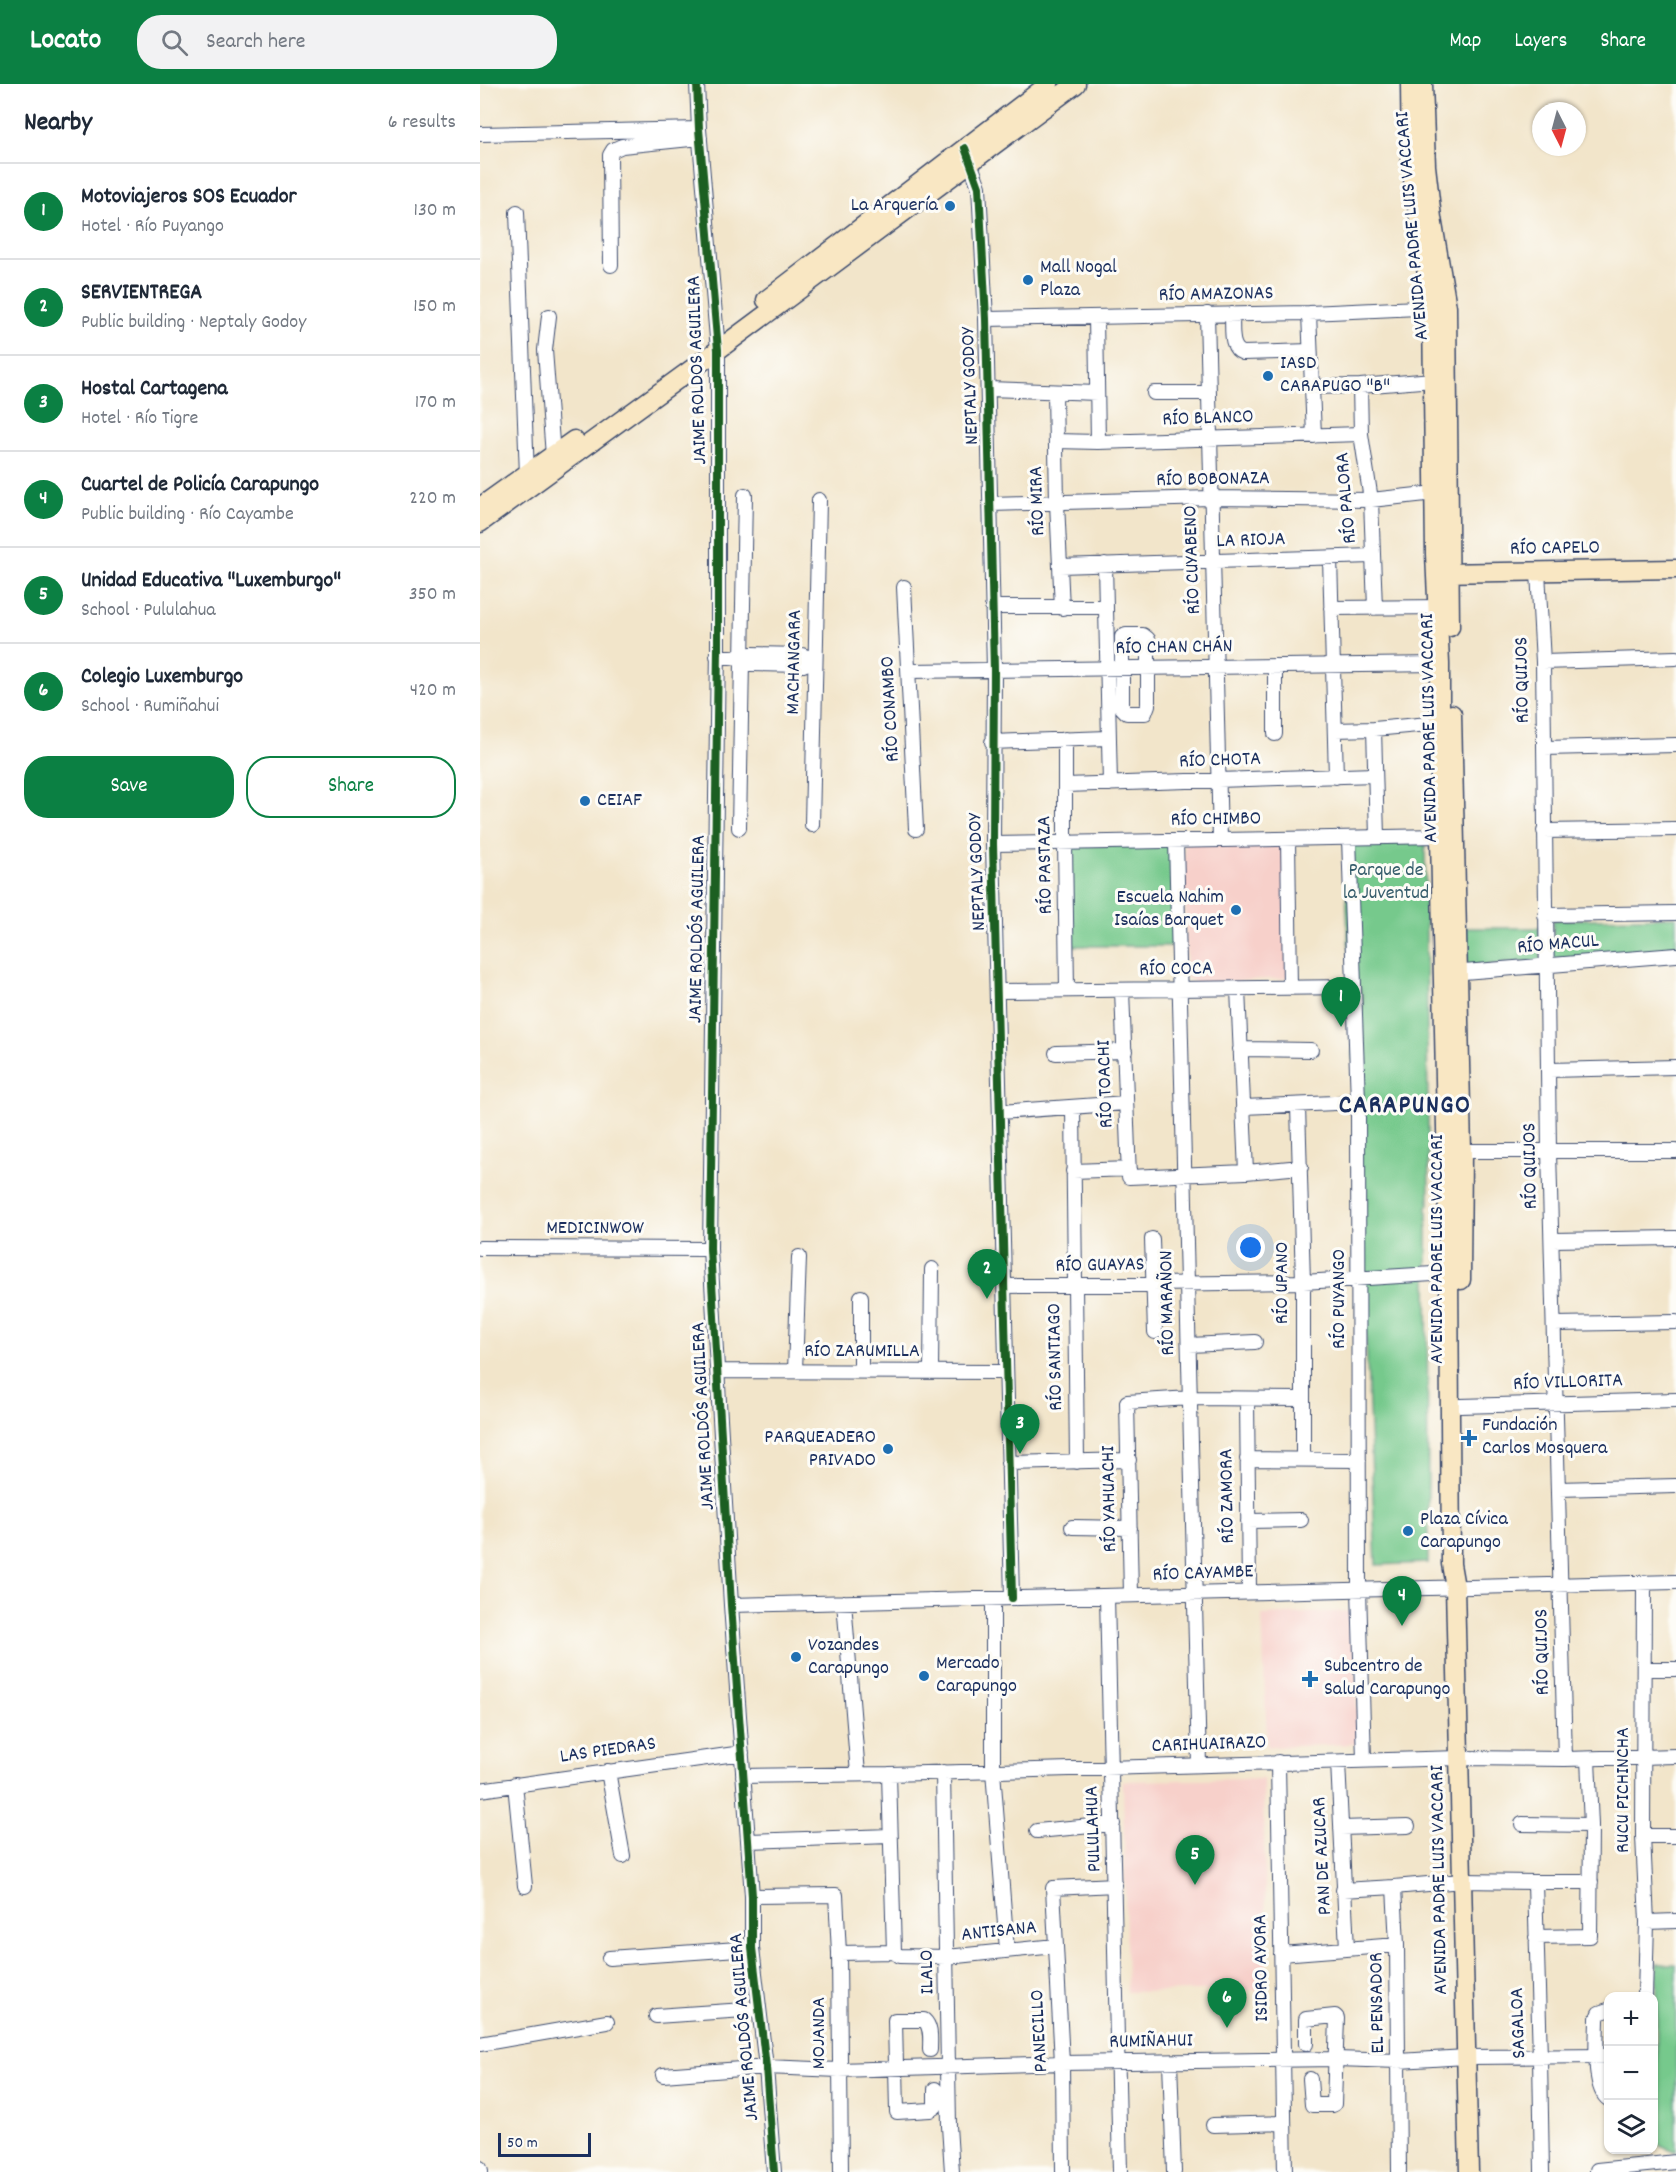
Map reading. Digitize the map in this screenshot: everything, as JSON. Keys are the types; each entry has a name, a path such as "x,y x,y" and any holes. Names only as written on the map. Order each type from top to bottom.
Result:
{"main road":[{"path":"480,523 967,155 1049,84"},
{"path":"967,155 1076,84"},
{"name":"AVENIDA PADRE LUIS VACCARI","path":"1410,84 1412,166 1439,307 1433,380 1435,493 1443,573"},
{"name":"AVENIDA PADRE LUIS VACCARI","path":"1423,84 1426,166 1439,307 1463,1565 1455,1587"},
{"path":"480,507 718,344"},
{"name":"RÍO CAPELO","path":"1443,573 1676,569"},
{"name":"AVENIDA PADRE LUIS VACCARI","path":"1444,607 1440,664 1440,836 1450,973"},
{"name":"AVENIDA PADRE LUIS VACCARI","path":"1454,1151 1449,1273 1451,1564 1455,1587 1460,1758 1455,1882 1466,2057 1469,2172"}],"street":[{"name":"JAIME ROLDOS AGUILERA","path":"697,84 718,344 717,656"},
{"path":"480,134 700,134"},
{"path":"611,265 610,155 613,150 622,146 700,134"},
{"name":"NEPTALY GODOY","path":"967,155 979,187 992,504 993,844 1012,1598"},
{"path":"518,212 527,475"},
{"name":"RÍO AMAZONAS","path":"986,319 1309,313 1439,307"},
{"path":"1309,313 1314,436"},
{"name":"RÍO CUYABENO","path":"1207,314 1220,840"},
{"path":"1232,314 1234,347 1237,351 1243,353 1310,351"},
{"path":"549,316 545,350 553,456"},
{"path":"1096,317 1098,442"},
{"path":"1311,387 1360,386 1433,380"},
{"name":"RÍO PALORA","path":"1360,386 1361,435 1371,500 1371,556 1375,608"},
{"path":"988,389 1097,393"},
{"name":"RÍO MIRA","path":"1055,392 1062,608"},
{"path":"1154,393 1209,393"},
{"name":"RÍO BLANCO","path":"1056,441 1098,442 1361,435"},
{"name":"RÍO BOBONAZA","path":"992,504 1211,498 1371,500 1435,493"},
{"path":"739,828 745,495"},
{"name":"MACHANGARA","path":"812,825 819,500"},
{"name":"LA RIOJA","path":"1060,566 1371,556"},
{"path":"1330,558 1336,777"},
{"path":"1105,564 1110,784"},
{"name":"RÍO QUIJOS","path":"1538,572 1543,662 1549,1151 1565,1759"},
{"name":"RÍO CONAMBO","path":"904,587 916,829"},
{"path":"992,608 1106,607"},
{"path":"1331,608 1444,607"},
{"path":"1143,635 1148,639 1148,668 1148,710 1145,713 1126,713 1122,708 1122,637 1143,635"},
{"path":"717,656 743,658 751,654 802,655 815,660"},
{"name":"JAIME ROLDÓS AGUILERA","path":"717,656 711,1249 731,1605 752,1896 752,1948 766,2067 774,2172"},
{"path":"1543,662 1676,658"},
{"name":"RÍO CHAN CHÁN","path":"909,671 1440,664"},
{"path":"1275,666 1275,734"},
{"path":"1335,730 1440,723"},
{"path":"1374,729 1377,837"},
{"path":"992,742 1108,738"},
{"name":"RÍO PASTAZA","path":"1065,740 1067,990"},
{"path":"1544,748 1676,745"},
{"name":"RÍO CHOTA","path":"1065,785 1375,775"},
{"path":"1544,831 1676,829"},
{"name":"RÍO CHIMBO","path":"993,844 1440,836"},
{"name":"RÍO PUYANGO","path":"1349,838 1358,1102 1359,1589 1364,1760"},
{"path":"1288,839 1290,988"},
{"name":"RÍO MARAÑON","path":"1176,841 1199,1765"},
{"path":"1545,915 1676,914"},
{"name":"RÍO MACUL","path":"1450,973 1676,954"},
{"name":"RÍO COCA","path":"998,991 1354,987"},
{"path":"1238,989 1246,1172"},
{"name":"RÍO TOACHI","path":"1122,990 1129,1173"},
{"path":"1240,1049 1311,1050"},
{"path":"1056,1053 1125,1051"},
{"path":"1549,1070 1676,1067"},
{"path":"1243,1107 1358,1102"},
{"path":"1000,1112 1126,1103"},
{"name":"RÍO UPANO","path":"1298,1106 1303,1282 1303,1459"},
{"name":"RÍO SANTIAGO","path":"1073,1107 1077,1462"},
{"path":"1454,1151 1676,1151"},
{"path":"1073,1171 1183,1174 1300,1167"},
{"path":"1152,1239 1155,1332"},
{"path":"1552,1240 1676,1239"},
{"name":"MEDICINWOW","path":"480,1248 711,1249"},
{"path":"795,1371 799,1257"},
{"path":"931,1372 932,1269"},
{"name":"RÍO GUAYAS","path":"1004,1286 1303,1282 1449,1273"},
{"path":"861,1297 861,1371"},
{"path":"1554,1324 1676,1322"},
{"path":"1189,1345 1255,1342"},
{"name":"RÍO ZARUMILLA","path":"718,1371 1006,1372"},
{"path":"1190,1398 1302,1399"},
{"name":"RÍO YAHUACHI","path":"1131,1595 1127,1402 1190,1398"},
{"name":"RÍO ZAMORA","path":"1246,1399 1249,1592"},
{"name":"RÍO VILLORITA","path":"1460,1406 1676,1400"},
{"path":"1247,1459 1359,1460"},
{"path":"1008,1463 1129,1460"},
{"path":"1558,1489 1676,1486"},
{"path":"1248,1521 1301,1520"},
{"path":"1072,1527 1130,1528"},
{"name":"RÍO CAYAMBE","path":"731,1605 1676,1582"},
{"name":"RUCU PICHINCHA","path":"1644,1583 1643,1836 1647,1922 1645,1992"},
{"name":"PULULAHUA","path":"1107,1596 1120,2172"},
{"path":"993,1599 993,1771 1007,1950"},
{"path":"844,1602 858,1774"},
{"path":"1644,1669 1676,1669"},
{"name":"LAS PIEDRAS","path":"480,1790 742,1753"},
{"name":"CARIHUAIRAZO","path":"743,1776 1364,1760 1588,1759 1643,1755 1676,1756"},
{"path":"1536,1937 1590,1936 1591,1825 1588,1759"},
{"name":"ISIDRO AYORA","path":"1278,1762 1285,2172"},
{"name":"PAN DE AZUCAR","path":"1338,1762 1347,1949"},
{"path":"608,1771 623,1856"},
{"name":"ILALO","path":"943,1772 952,2172"},
{"path":"889,1774 894,1952"},
{"path":"515,1784 525,1886"},
{"path":"1037,1831 1113,1824"},
{"path":"1522,1824 1591,1825"},
{"path":"1341,1828 1408,1826"},
{"path":"748,1841 890,1836"},
{"path":"1643,1836 1676,1836"},
{"path":"1343,1890 1455,1882 1591,1882"},
{"name":"SAGALOA","path":"1530,1882 1536,1937 1542,2172"},
{"name":"PANECILLO","path":"1063,2172 1062,2063 1053,1888 1115,1885"},
{"name":"EL PENSADOR","path":"1394,1887 1397,1945 1399,2172"},
{"name":"MOJANDA","path":"752,1896 836,1895 839,1953 840,2172"},
{"path":"1647,1922 1676,1921"},
{"path":"1281,1954 1397,1945"},
{"name":"ANTISANA","path":"839,1953 894,1952 899,1956 947,1957 1055,1946"},
{"path":"609,1958 752,1948"},
{"path":"656,2016 759,2008"},
{"path":"1603,2014 1604,2093"},
{"path":"1306,2044 1306,2019 1335,2016 1337,2018 1334,2104 1312,2104 1310,2079"},
{"path":"930,2050 927,2022 924,2020 895,2020 897,2112 930,2110 935,2107 935,2089"},
{"path":"480,2044 608,2022"},
{"name":"RUMIÑAHUI","path":"663,2075 766,2067 839,2070 1062,2063 1336,2059 1399,2061 1466,2057 1602,2056"},
{"path":"1170,2062 1174,2172"},
{"path":"1213,2125 1284,2123"},
{"path":"1597,2171 1648,2162 1676,2162"}],"shaded area":[{"name":"Escuela Nahim Isaías Barquet","path":"1286,841 1288,978 1196,983 1187,977 1184,843"},
{"name":"Subcentro de Salud Carapungo","path":"1354,1611 1358,1744 1267,1747 1262,1615"},
{"path":"1263,1779 1267,1990 1127,1992 1123,1781"}],"green space":[{"name":"Parque de la Juventud","path":"1425,841 1429,1205 1427,1206 1428,1563 1376,1565 1344,843"},
{"path":"1171,843 1177,946 1068,946 1066,846"},
{"path":"1676,917 1676,949 1553,960 1553,920"},
{"path":"1462,928 1539,928 1541,961 1463,967"},
{"path":"1657,1964 1676,1964 1676,2152 1658,2144"}],"cycle path":[{"path":"697,84 718,350 718,647 710,1249 731,1605 752,1896 752,1948 766,2067 774,2172"},
{"path":"965,148 979,187 986,319 994,670 993,844 1012,1598"}],"place":[{"name":"La Arquería","path":"950,206"},
{"name":"Mall Nogal Plaza","path":"1028,280"},
{"name":"IASD CARAPUGO \"B\"","path":"1268,376"},
{"name":"CEIAF","path":"585,801"},
{"name":"Escuela Nahim Isaías Barquet","path":"1236,910"},
{"name":"Motoviajeros SOS Ecuador","path":"1341,1027"},
{"name":"SERVIENTREGA","path":"987,1299"},
{"name":"Fundación Carlos Mosquera","path":"1469,1438"},
{"name":"PARQUEADERO PRIVADO","path":"888,1449"},
{"name":"Hostal Cartagena","path":"1020,1454"},
{"name":"Plaza Cívica Carapungo","path":"1408,1531"},
{"name":"Cuartel de Policía Carapungo","path":"1402,1626"},
{"name":"Vozandes Carapungo","path":"796,1657"},
{"name":"Mercado Carapungo","path":"924,1676"},
{"name":"Subcentro de Salud Carapungo","path":"1310,1679"},
{"name":"Unidad Educativa \"Luxemburgo\"","path":"1195,1885"},
{"name":"Colegio Luxemburgo","path":"1227,2028"}],"district":[{"name":"CARAPUNGO","path":"1405,1106"}]}
